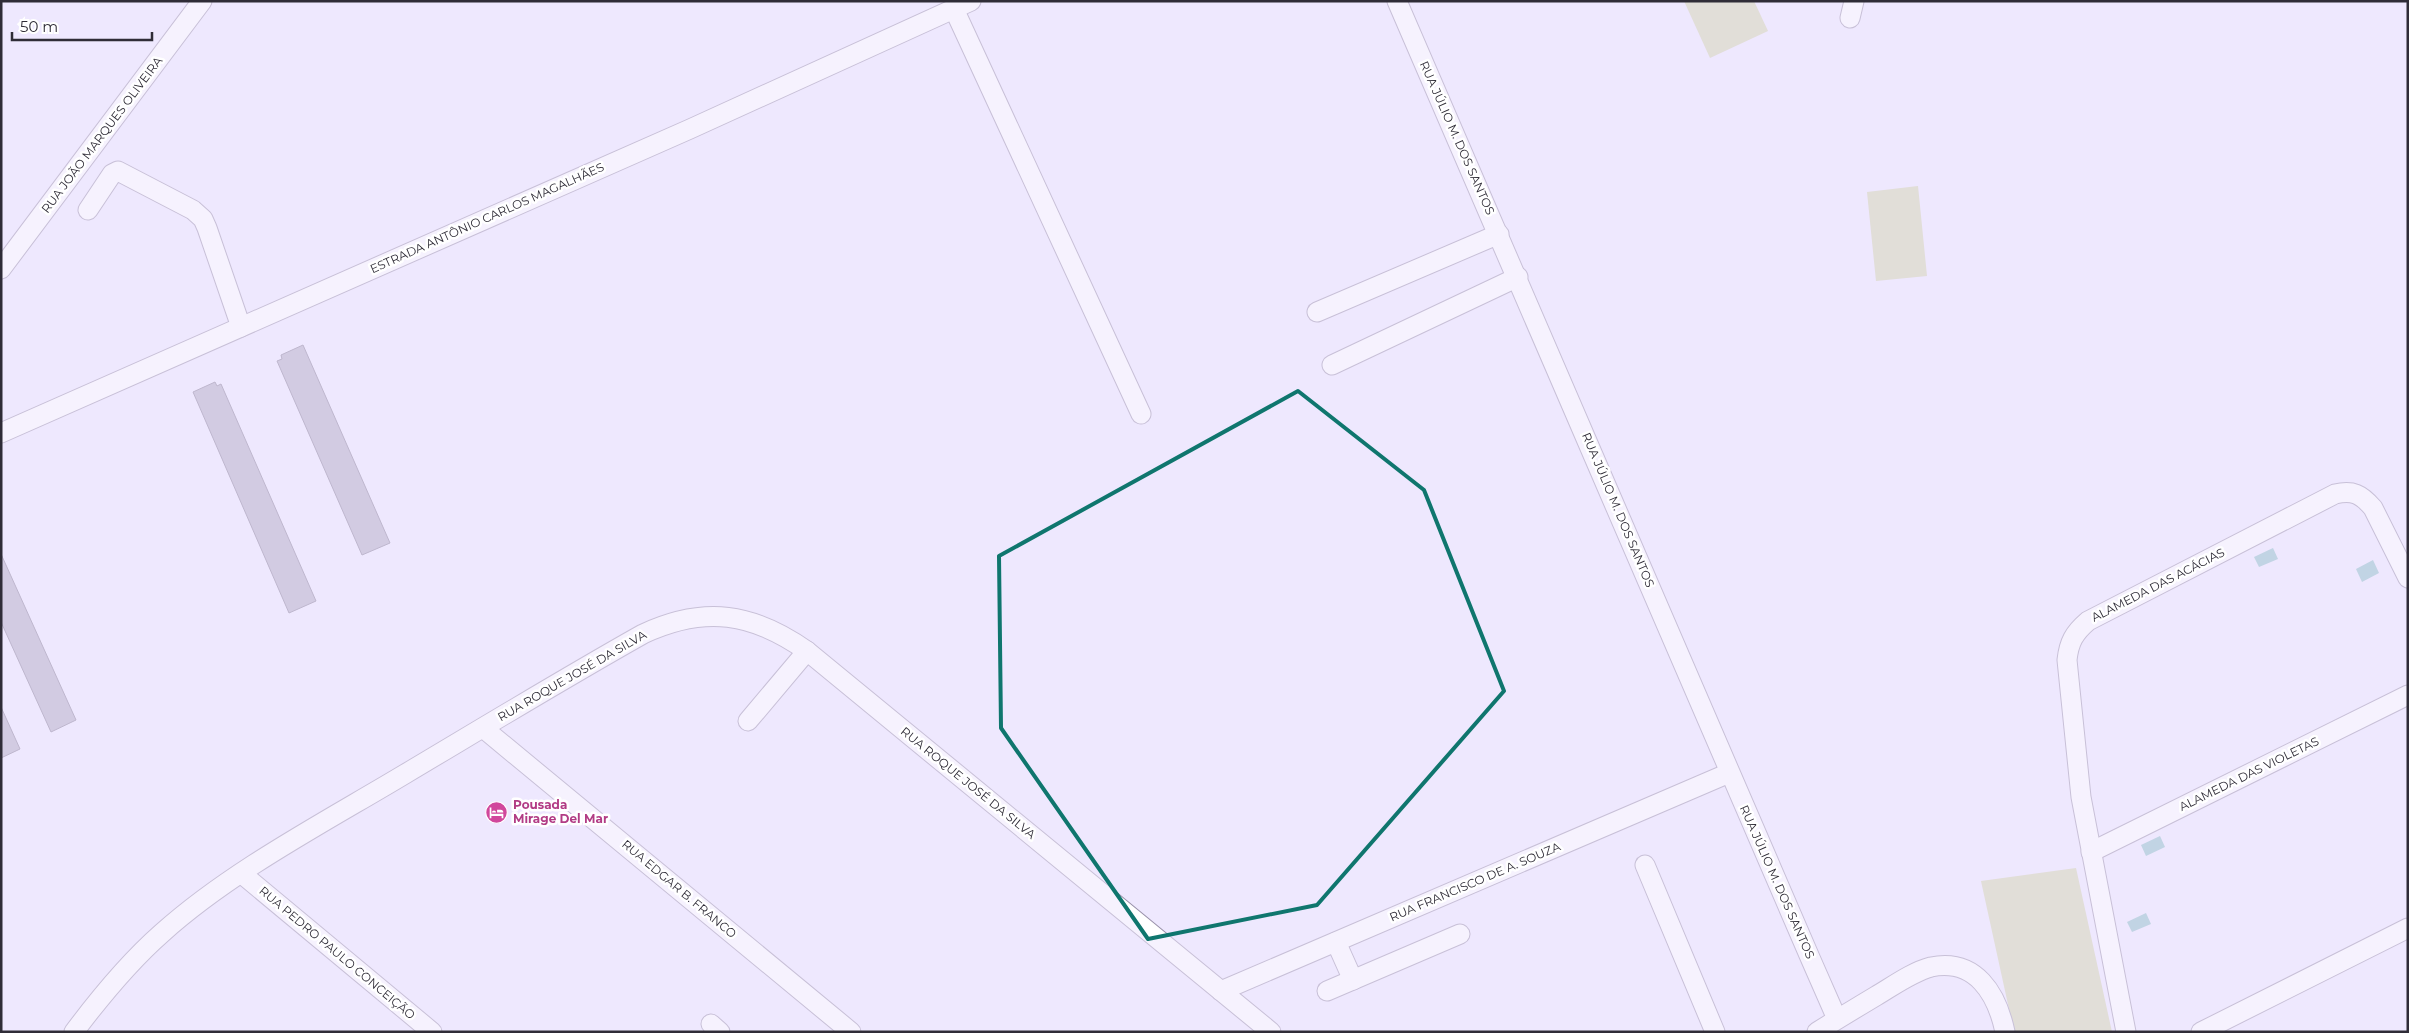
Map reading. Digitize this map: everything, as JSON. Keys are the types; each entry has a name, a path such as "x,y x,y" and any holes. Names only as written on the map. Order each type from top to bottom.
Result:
{"street":[{"name":"RUA JOÃO MARQUES OLIVEIRA","path":"1,269 202,1"},
{"name":"RUA JÚLIO M. DOS SANTOS","path":"1398,1 1518,277 1729,773 1838,1019"},
{"path":"963,5 1141,414"},
{"name":"ESTRADA ANTÔNIO CARLOS MAGALHÃES","path":"1,433 690,129 963,5"},
{"path":"88,210 112,174 118,171 194,210 203,219 207,228 241,327"},
{"path":"1317,312 1499,234"},
{"path":"1332,365 1518,277"},
{"name":"ALAMEDA DAS ACÁCIAS","path":"2126,1032 2081,797 2067,660 2069,643 2077,630 2106,612 2334,494 2346,492 2357,493 2373,508 2408,578"},
{"name":"RUA ROQUE JOSÉ DA SILVA","path":"74,1032 100,997 162,932 242,874 287,845 617,648 656,628 673,622 700,617 728,616 754,622 782,634 807,651 1270,1032"},
{"path":"748,721 807,651"},
{"name":"ALAMEDA DAS VIOLETAS","path":"2091,852 2408,696"},
{"name":"RUA EDGAR B. FRANCO","path":"483,728 851,1032"},
{"name":"RUA FRANCISCO DE A. SOUZA","path":"1221,991 1729,773"},
{"path":"1645,865 1715,1032"},
{"name":"RUA PEDRO PAULO CONCEIÇÃO","path":"242,874 432,1032"},
{"path":"2201,1032 2408,928"},
{"path":"1327,991 1460,934"},
{"path":"1336,942 1353,980"},
{"path":"1817,1032 1911,976 1930,968 1947,966 1965,969 1981,980 1995,996 2005,1032"}],"highlighted area":[{"path":"1298,391 1424,490 1504,691 1317,905 1148,939 1001,728 999,556"}],"shaded area":[{"path":"1684,1 1754,1 1768,31 1710,58"},
{"path":"1918,186 1927,276 1876,281 1867,192"},
{"path":"2273,548 2278,559 2259,567 2254,557"},
{"path":"2373,560 2379,573 2362,582 2356,569"},
{"path":"2160,836 2165,847 2146,856 2141,845"},
{"path":"2076,868 2112,1032 2014,1032 1981,881"},
{"path":"2146,913 2151,924 2132,932 2127,922"}],"building":[{"path":"303,345 390,543 362,555 277,361 282,359 281,355"},
{"path":"215,382 217,386 221,384 316,601 289,613 193,392"},
{"path":"1,554 76,720 51,732 1,622"},
{"path":"1,707 20,749 1,758"}],"place":[{"name":"Pousada Mirage Del Mar","path":"497,812"}]}
